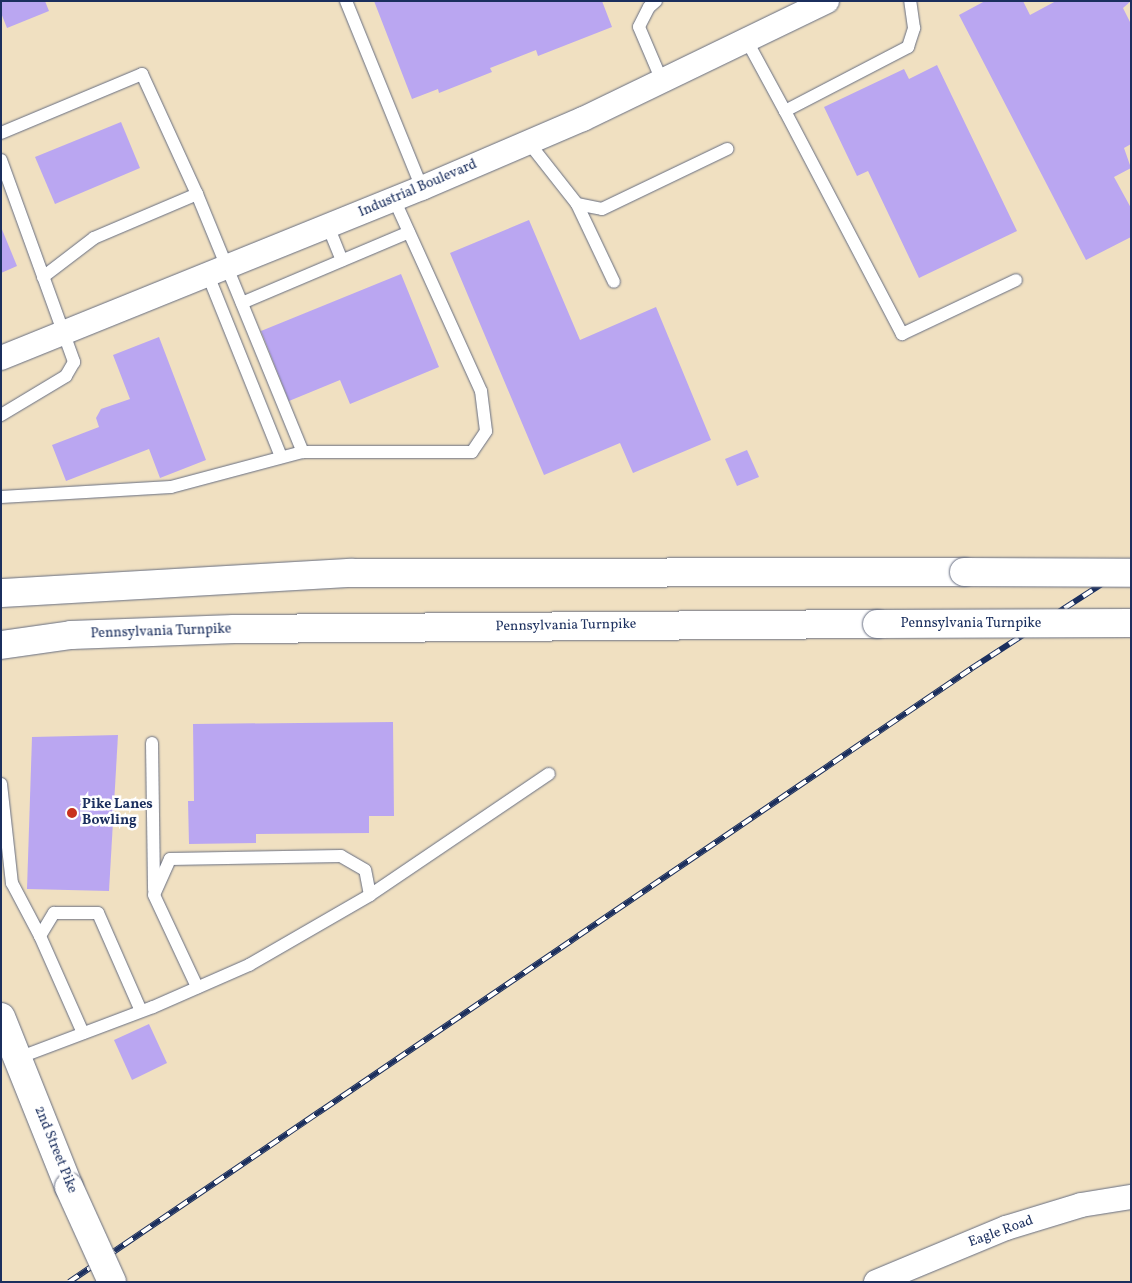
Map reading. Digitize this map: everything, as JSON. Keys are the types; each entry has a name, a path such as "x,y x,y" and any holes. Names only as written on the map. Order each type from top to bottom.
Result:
{"main road":[{"path":"1,593 350,572 1131,573"},
{"name":"Pennsylvania Turnpike","path":"1,645 71,635 234,629 1131,623"},
{"name":"2nd Street Pike","path":"1,1017 69,1187 112,1282"}],"street":[{"name":"Industrial Boulevard","path":"1,358 422,188 529,142 747,41 828,1"},
{"name":"Eagle Road","path":"876,1282 1006,1228 1081,1204 1131,1197"}],"lane":[{"path":"346,1 422,188"},
{"path":"656,1 649,7 639,27 662,81"},
{"path":"785,111 908,47 914,28 910,1"},
{"path":"747,41 902,334 1016,280"},
{"path":"1,134 142,74 197,194 218,271 282,457"},
{"path":"529,142 577,204 614,282"},
{"path":"577,204 602,209 727,149"},
{"path":"1,160 74,362 66,376 1,416"},
{"path":"43,277 94,238 197,194"},
{"path":"1,497 171,487 303,452 472,452 486,431 481,391 394,199"},
{"path":"328,226 342,260"},
{"path":"242,303 409,232"},
{"path":"218,271 242,303 303,452"},
{"path":"152,743 154,895 197,987"},
{"path":"18,1058 140,1011 249,965 370,895 549,774"},
{"path":"1,784 12,883 40,936 83,1033"},
{"path":"154,895 170,859 341,856 365,870 370,895"},
{"path":"40,936 54,913 98,913 140,1011"}],"building":[{"path":"1,1 45,1 49,11 7,28 1,13"},
{"path":"374,1 602,1 612,27 538,56 536,50 490,68 492,72 439,93 438,89 412,99"},
{"path":"985,1 1023,1 1030,15 1056,1 1131,1 1123,8 1131,24 1131,144 1124,148 1131,168 1114,177 1131,208 1131,237 1086,260 959,15"},
{"path":"937,65 1017,231 919,278 868,171 857,176 824,107 904,69 909,79"},
{"path":"121,122 140,168 55,204 35,157"},
{"path":"529,220 580,340 656,307 711,440 633,473 620,443 544,475 450,253"},
{"path":"1,227 17,266 1,273"},
{"path":"401,274 439,367 350,404 340,380 289,401 261,331"},
{"path":"159,337 206,460 160,478 149,449 66,481 52,445 99,427 96,418 101,409 130,399 113,355"},
{"path":"747,450 759,477 737,486 725,459"},
{"path":"393,722 394,816 369,816 369,833 256,834 256,843 189,844 188,801 194,801 193,724"},
{"name":"Pike Lanes Bowling","path":"118,735 109,891 27,889 32,737"},
{"path":"149,1024 167,1063 132,1080 114,1040"}],"railway":[{"path":"69,1282 972,668 1131,565"}],"place":[{"name":"Pike Lanes Bowling","path":"72,813"}]}
